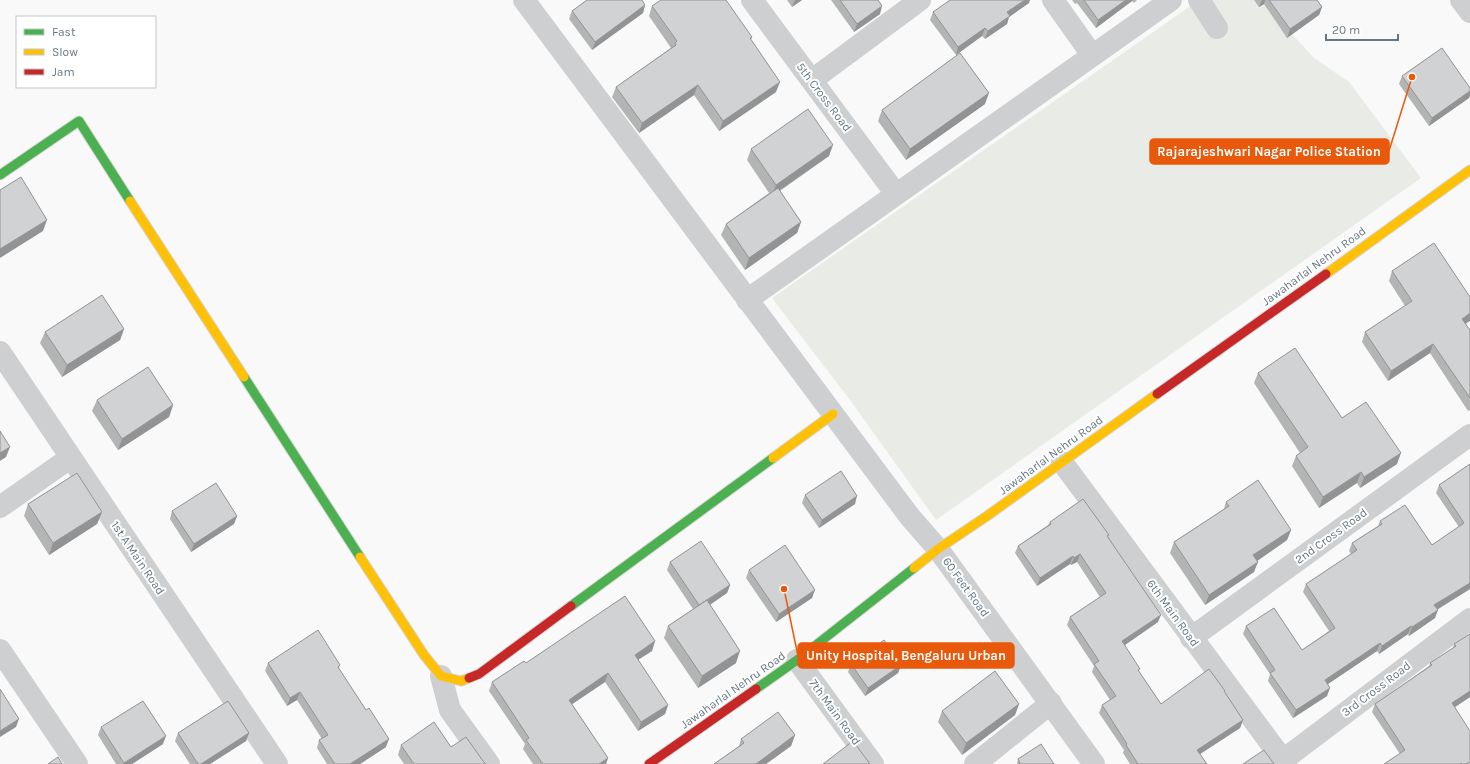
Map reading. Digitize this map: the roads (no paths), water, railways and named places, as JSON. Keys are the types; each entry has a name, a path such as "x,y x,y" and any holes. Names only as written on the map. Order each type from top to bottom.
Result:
{"street":[{"name":"60 Feet Road","path":"524,0 910,517 938,549 1094,764"},
{"name":"5th Cross Road","path":"752,0 896,194"},
{"path":"812,80 920,0"},
{"path":"1052,0 1092,55"},
{"path":"747,300 1171,0"},
{"path":"1199,0 1217,28"},
{"path":"1461,0 1470,12"},
{"path":"0,175 79,121 420,649 442,676 450,710 488,764"},
{"name":"Jawaharlal Nehru Road","path":"649,764 797,660 938,549 1470,170"},
{"name":"1st A Main Road","path":"0,352 277,764"},
{"path":"442,676 461,680 478,674 833,414"},
{"name":"2nd Cross Road","path":"1191,638 1470,435"},
{"path":"0,507 70,458"},
{"name":"6th Main Road","path":"1062,462 1284,762"},
{"name":"3rd Cross Road","path":"1284,762 1470,619"},
{"path":"0,650 77,764"},
{"name":"7th Main Road","path":"797,660 873,764"},
{"path":"975,764 1051,703"}],"place":[{"name":"Rajarajeshwari Nagar Police Station","path":"1412,77"},
{"name":"Unity Hospital, Bengaluru Urban","path":"784,589"}]}
